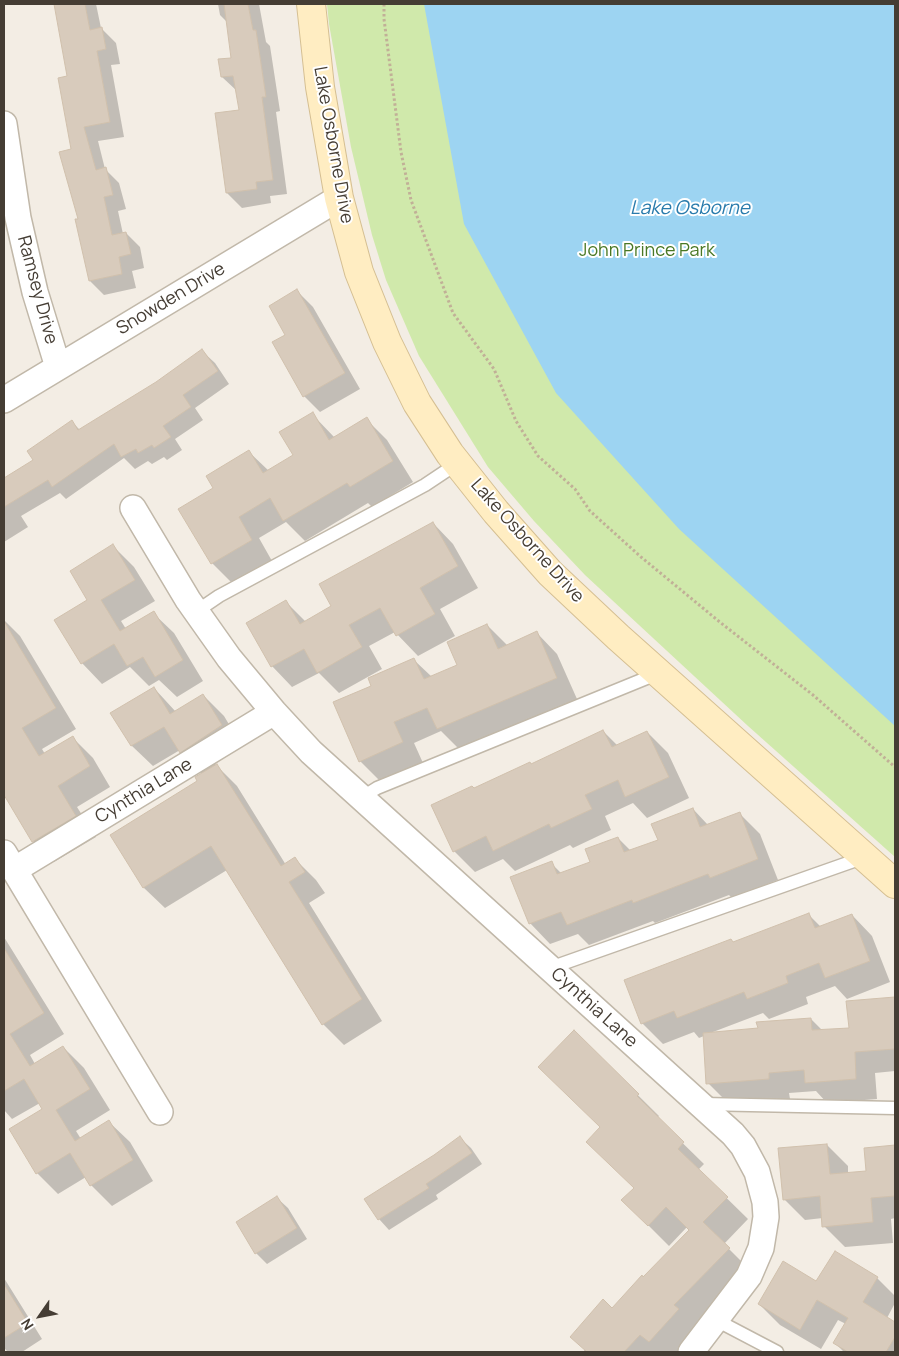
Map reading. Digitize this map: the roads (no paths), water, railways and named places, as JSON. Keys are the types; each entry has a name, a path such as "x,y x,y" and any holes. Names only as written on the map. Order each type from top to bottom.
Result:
{"street":[{"name":"Lake Osborne Drive","path":"311,4 320,87 339,198 359,272 387,342 417,403 458,463 496,512 550,573 895,884"},
{"name":"Ramsey Drive","path":"4,124 18,218 35,292 58,367"},
{"name":"Snowden Drive","path":"4,400 339,198"},
{"name":"Cynthia Lane","path":"133,508 196,611 229,658 274,712 311,752 733,1134 743,1146 757,1172 765,1202 764,1232 756,1262 741,1288 691,1352"},
{"name":"Cynthia Lane","path":"160,1112 9,862 274,712"}],"lane":[{"path":"196,611 219,596 425,485 458,463"},
{"path":"361,798 377,788 659,673"},
{"path":"550,968 865,857"},
{"path":"700,1104 895,1108"},
{"path":"716,1320 777,1352"}],"water":[{"name":"Lake Osborne","path":"424,4 895,4 895,726 679,529 556,393 464,224"}],"park label":[{"name":"John Prince Park","path":"647,251"}]}
